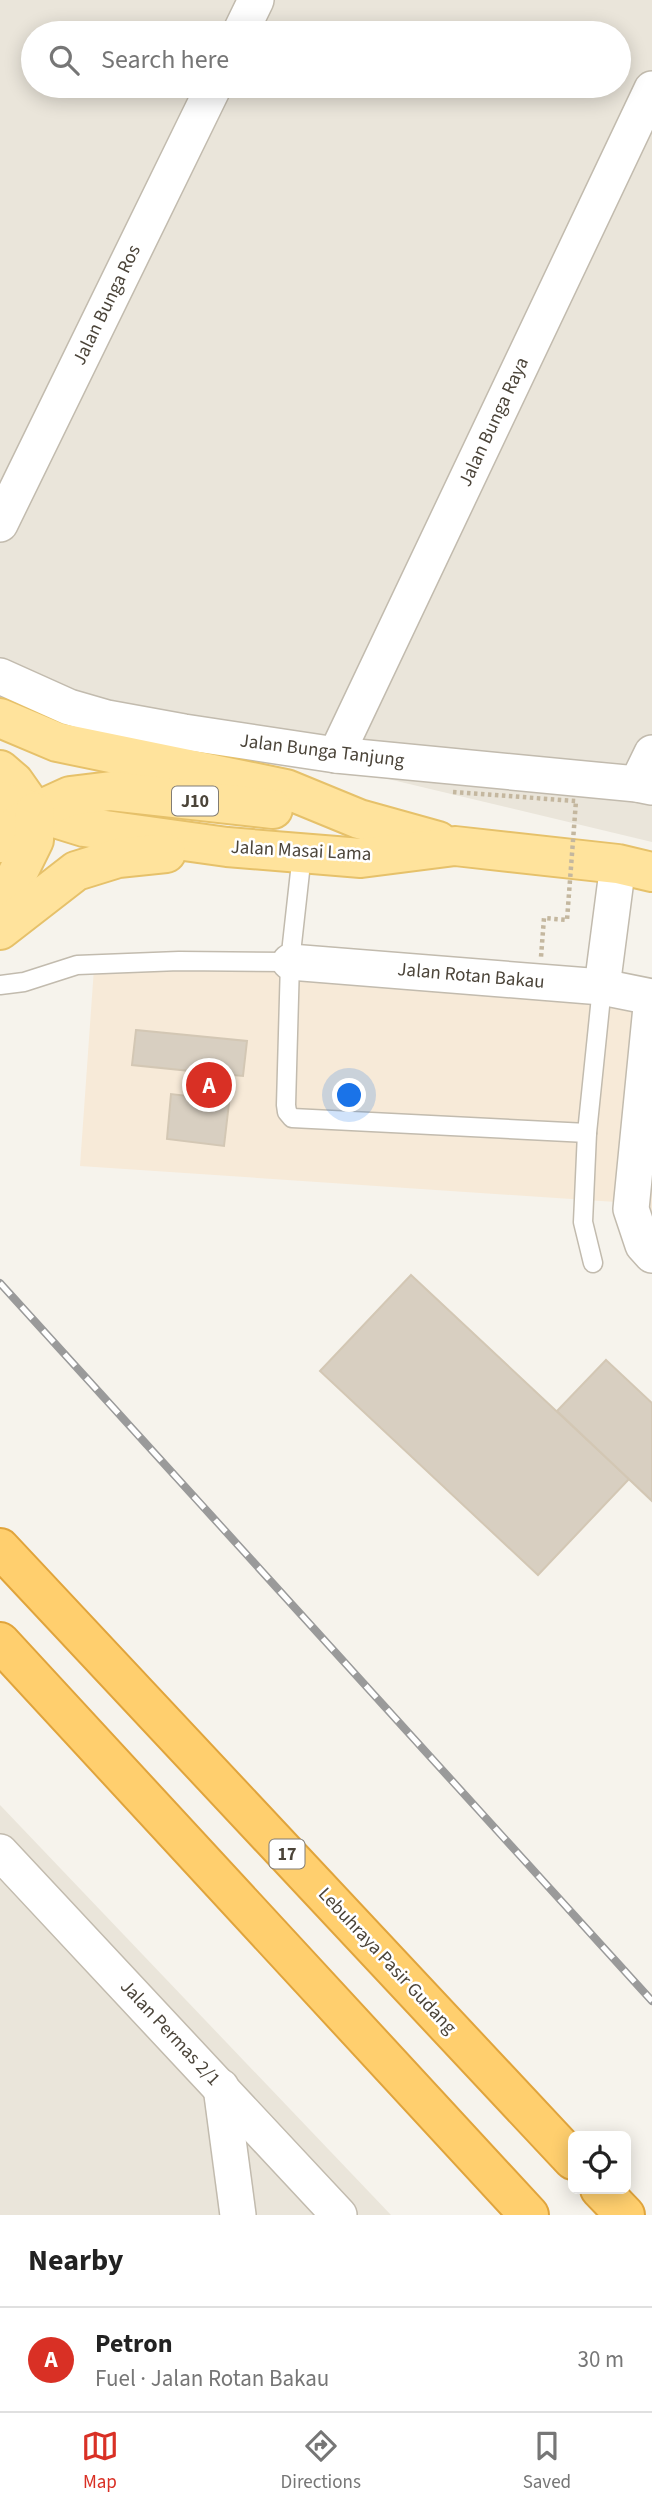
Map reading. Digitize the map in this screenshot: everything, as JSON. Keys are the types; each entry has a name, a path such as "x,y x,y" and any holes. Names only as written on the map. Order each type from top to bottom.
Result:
{"highway":[{"name":"Lebuhraya Pasir Gudang","path":"0,1548 568,2155"},
{"path":"0,1642 529,2215"},
{"path":"605,2194 625,2215"}],"main road":[{"path":"0,718 57,742 286,789 359,819 455,846"},
{"path":"0,770 14,782 18,806 34,840 0,909"},
{"name":"Jalan Masai Lama","path":"18,806 69,796 110,792 359,819"},
{"path":"0,843 10,831 18,806"},
{"name":"Jalan Masai Lama","path":"18,806 84,827 228,848 361,858 455,846 635,868"},
{"path":"0,930 76,871 118,858 228,848"}],"street":[{"path":"246,21 256,0"},
{"name":"Jalan Bunga Raya","path":"336,755 652,89"},
{"name":"Jalan Bunga Ros","path":"0,524 208,98"},
{"name":"Jalan Bunga Tanjung","path":"0,676 69,707 107,718 336,755 647,775"},
{"path":"602,987 635,868"},
{"name":"Jalan Rotan Bakau","path":"290,962 602,987 652,997"},
{"path":"647,1250 631,1209 645,1141 652,997"},
{"name":"Jalan Permas 2/1","path":"0,1852 339,2215"},
{"path":"221,2087 238,2215"}],"lane":[{"path":"302,855 290,962 286,1112 292,1118 587,1133"},
{"path":"0,985 24,982 77,965 179,961 290,962"},
{"path":"593,1263 583,1222 587,1133 602,987"}],"path":[{"path":"453,792 576,801 568,920 544,918 541,957"}],"shaded area":[{"path":"0,0 652,0 652,842 384,778 35,713 0,694"},
{"path":"308,952 652,983 652,1272 616,1202 80,1166 95,954"},
{"path":"0,1805 391,2215 0,2215"}],"building":[{"path":"136,1030 247,1041 243,1076 221,1074 218,1101 229,1103 224,1146 167,1139 171,1094 196,1097 200,1072 132,1065"},
{"path":"411,1275 629,1479 538,1575 320,1371"},
{"path":"606,1360 652,1403 652,1501 557,1411"}],"railway":[{"path":"0,1283 652,2001"}],"place":[{"name":"Petron","path":"209,1085"}]}
